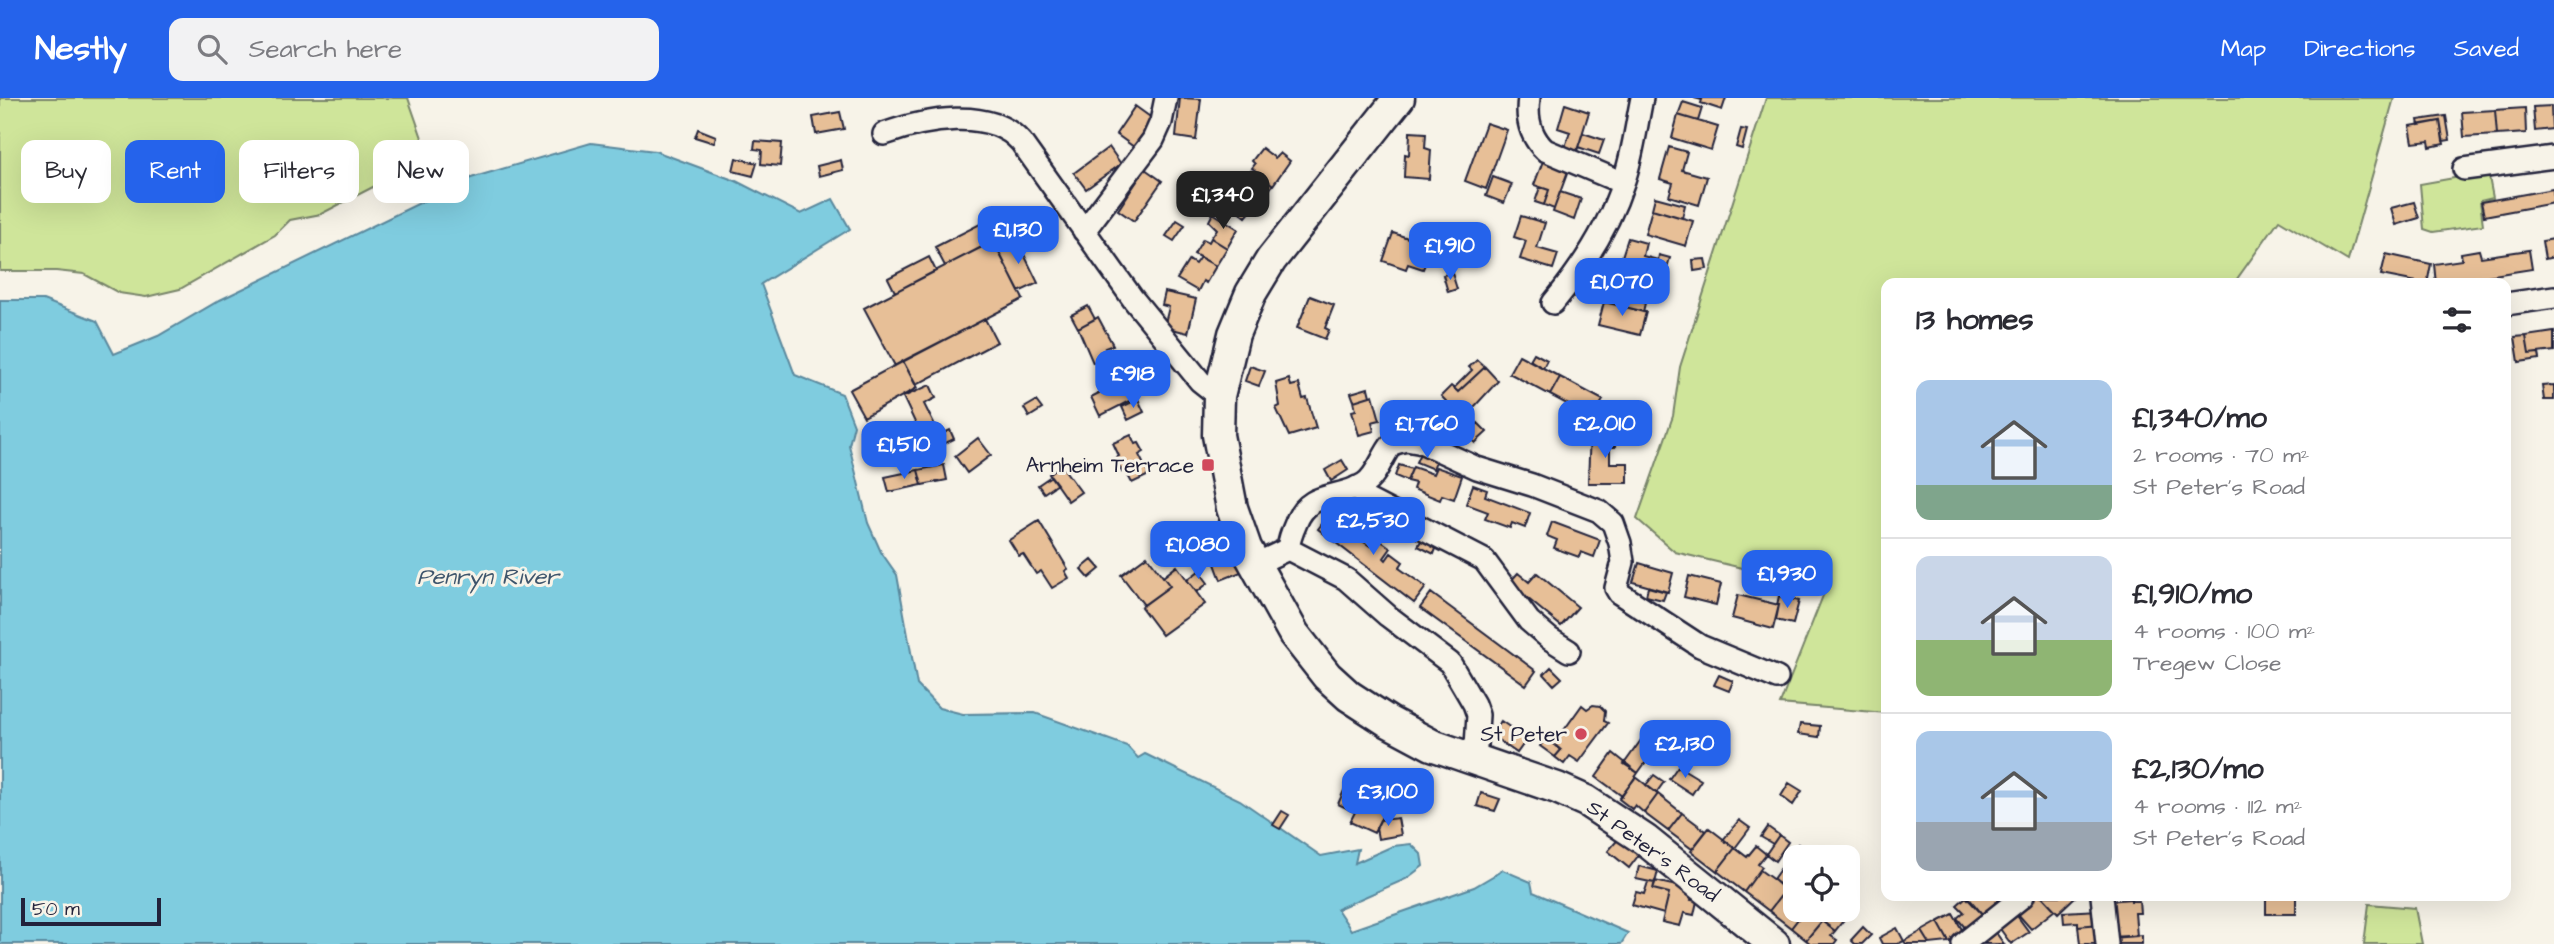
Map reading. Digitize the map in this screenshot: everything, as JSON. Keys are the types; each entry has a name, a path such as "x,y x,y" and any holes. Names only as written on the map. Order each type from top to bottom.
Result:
{"street":[{"path":"1084,231 1153,140 1161,122 1166,98"},
{"name":"St Peter's Road","path":"1399,98 1260,276 1234,334 1219,396 1218,435 1231,508 1254,565 1294,634 1337,687 1389,722 1432,745 1557,788 1598,808 1645,841 1774,944"},
{"path":"1529,98 1531,128 1539,145 1623,183"},
{"path":"1553,303 1586,257 1623,183 1642,98"},
{"path":"884,134 919,125 976,119 994,122 1008,129 1021,142 1133,299 1181,360 1200,381 1219,396"},
{"path":"2463,169 2554,157"},
{"path":"2511,303 2554,297"},
{"path":"1288,549 1298,516 1305,507 1318,499 1357,487 1371,478 1392,444 1413,441 1477,468 1532,485 1598,511 1613,523 1620,543 1623,562 1616,588 1619,593 1700,646 1777,678"},
{"path":"1357,487 1366,499 1484,560 1529,621 1569,651"},
{"path":"1254,565 1288,549"},
{"path":"1288,549 1346,579 1388,616 1450,663 1478,715 1475,761"},
{"path":"1963,944 2017,901"},
{"path":"2103,901 2107,944"}],"green space":[{"path":"0,98 408,98 423,140 373,140 373,187 359,194 359,140 239,140 239,203 342,203 321,214 290,220 275,235 180,289 146,297 119,293 84,274 0,271"},
{"path":"1766,98 2394,98 2348,261 2279,220 2238,278 1881,278 1881,713 1780,704 1826,588 1675,552 1637,519 1673,416 1680,367"},
{"path":"2488,172 2493,198 2480,201 2483,225 2433,232 2424,229 2420,184"},
{"path":"2369,904 2415,908 2422,944 2364,944"}],"water":[{"name":"Penryn River","path":"591,143 655,151 736,181 801,214 833,199 850,229 761,284 795,375 842,394 854,425 849,445 868,523 881,552 897,575 917,685 939,708 963,714 1035,713 1127,746 1138,758 1145,754 1240,800 1321,856 1358,849 1355,863 1393,846 1411,844 1421,854 1423,866 1406,879 1337,909 1351,930 1474,887 1503,870 1531,882 1533,892 1628,933 1621,944 0,944 0,300 43,300 97,321 114,354 158,336 220,300 420,203 469,203 471,178"}],"building":[{"path":"1180,98 1201,99 1196,140 1176,137"},
{"path":"1694,98 1726,98 1722,110"},
{"path":"1683,102 1702,108 1698,121 1678,115"},
{"path":"1565,104 1589,112 1577,151 1565,147 1570,132 1558,128"},
{"path":"1135,106 1153,119 1134,147 1116,134"},
{"path":"2551,106 2552,129 2535,131 2533,107"},
{"path":"2525,108 2526,133 2497,135 2495,110"},
{"path":"2495,110 2497,135 2464,137 2462,112"},
{"path":"840,112 844,129 816,134 813,117"},
{"path":"1678,115 1718,127 1711,150 1672,138"},
{"path":"2446,116 2450,140 2443,141 2440,121 2419,125 2418,120"},
{"path":"2440,121 2444,144 2430,147 2429,141 2413,143 2410,126"},
{"path":"1486,123 1507,130 1486,189 1465,181"},
{"path":"698,129 716,136 714,143 695,137"},
{"path":"1741,129 1747,130 1742,149 1736,147"},
{"path":"1410,132 1426,133 1425,148 1431,150 1429,179 1404,177"},
{"path":"1583,133 1604,140 1599,154 1578,147"},
{"path":"755,141 782,143 780,166 761,164 762,150 754,149"},
{"path":"1109,147 1121,164 1086,189 1074,173"},
{"path":"1669,147 1687,152 1682,170 1707,177 1699,205 1669,196 1673,183 1660,179"},
{"path":"1262,148 1275,158 1280,153 1290,161 1273,185 1252,168 1255,164 1252,161"},
{"path":"736,158 757,163 753,176 733,171"},
{"path":"841,160 843,170 819,176 817,166"},
{"path":"1543,161 1568,171 1554,209 1544,205 1549,190 1534,185"},
{"path":"1145,169 1162,181 1134,221 1118,210"},
{"path":"1251,171 1273,185 1257,204 1243,193 1250,184 1244,179"},
{"path":"1493,177 1512,184 1504,203 1486,196"},
{"path":"1540,187 1549,190 1544,205 1535,202"},
{"path":"2553,189 2554,203 2484,216 2481,202"},
{"path":"1236,192 1240,195 1243,193 1257,204 1246,217 1225,200 1231,193 1234,195"},
{"path":"1560,192 1581,199 1574,220 1553,212"},
{"path":"1655,197 1685,205 1682,218 1652,209"},
{"path":"2414,202 2419,218 2396,225 2391,208"},
{"path":"1652,209 1693,221 1686,246 1645,234"},
{"path":"1213,213 1238,229 1227,248 1211,238 1217,229 1209,221"},
{"path":"1521,216 1545,223 1537,248 1558,254 1553,269 1520,259 1526,241 1514,237"},
{"path":"1177,220 1185,225 1174,241 1166,236"},
{"path":"980,224 990,243 945,266 935,247"},
{"path":"1393,233 1431,249 1423,269 1408,264 1406,269 1383,261"},
{"path":"1211,238 1227,248 1216,266 1194,254 1203,239 1209,242"},
{"path":"1628,238 1646,243 1643,256 1658,260 1659,255 1670,258 1660,291 1636,283 1637,278 1617,272"},
{"path":"2554,239 2554,257 2545,259 2542,241"},
{"path":"1017,240 1038,283 1019,292 998,250"},
{"path":"993,241 1023,299 895,366 864,308"},
{"path":"2479,250 2481,257 2529,250 2532,269 2474,278 2435,278 2434,264 2462,260 2461,253"},
{"path":"2386,254 2431,264 2428,278 2381,275"},
{"path":"929,257 936,271 895,292 888,278"},
{"path":"1200,257 1216,266 1198,291 1177,279 1189,260 1195,264"},
{"path":"1705,259 1707,269 1694,271 1693,260"},
{"path":"1452,273 1457,289 1448,292 1443,275"},
{"path":"1609,281 1627,286 1622,306 1604,302"},
{"path":"1626,290 1635,292 1633,299 1645,303 1643,312 1622,306"},
{"path":"1165,292 1196,299 1188,333 1164,327 1169,307 1162,305"},
{"path":"1310,296 1334,305 1325,328 1329,330 1325,339 1297,328"},
{"path":"1604,302 1646,312 1640,335 1598,325"},
{"path":"1088,306 1095,319 1078,328 1071,315"},
{"path":"1098,317 1113,345 1105,348 1109,355 1093,363 1078,328"},
{"path":"985,319 997,342 916,385 903,361"},
{"path":"2554,332 2554,351 2529,354 2526,336"},
{"path":"2526,336 2529,354 2539,353 2540,359 2519,362 2515,337"},
{"path":"1534,353 1547,360 1543,368 1530,360"},
{"path":"1519,355 1560,377 1550,395 1509,373"},
{"path":"1124,357 1138,385 1134,387 1139,396 1100,416 1091,397 1113,386 1104,367"},
{"path":"1477,360 1485,367 1458,392 1454,388 1472,370 1469,367"},
{"path":"903,361 917,388 864,417 849,390"},
{"path":"1250,366 1265,371 1259,386 1245,381"},
{"path":"1485,367 1498,381 1463,419 1441,396 1451,386 1458,392"},
{"path":"1560,377 1603,400 1593,418 1550,395"},
{"path":"1289,379 1291,386 1299,384 1303,399 1307,398 1316,428 1289,436 1276,408 1280,406 1276,383"},
{"path":"930,385 936,398 924,404 934,424 919,431 903,397"},
{"path":"2554,385 2554,400 2544,400 2542,386"},
{"path":"1368,388 1370,396 1354,401 1351,393"},
{"path":"1373,395 1380,420 1372,422 1374,431 1359,435 1352,411 1356,410 1354,401"},
{"path":"1138,399 1144,412 1128,420 1122,407"},
{"path":"1036,401 1042,409 1029,417 1024,408"},
{"path":"1478,423 1487,432 1475,443 1466,434"},
{"path":"950,430 954,439 921,455 917,446"},
{"path":"1590,431 1615,431 1615,447 1610,447 1610,463 1628,463 1628,483 1588,483"},
{"path":"1131,435 1135,444 1139,443 1144,452 1139,455 1149,475 1132,483 1115,458 1119,456 1113,443"},
{"path":"978,438 991,455 967,473 955,456"},
{"path":"1421,451 1437,458 1433,469 1416,462"},
{"path":"1342,460 1348,470 1331,481 1325,470"},
{"path":"944,465 947,480 922,485 918,470"},
{"path":"1061,465 1081,492 1068,501 1049,474"},
{"path":"1399,465 1412,469 1407,481 1395,476"},
{"path":"1413,467 1433,474 1436,467 1462,476 1454,499 1442,495 1440,500 1413,489 1415,483 1407,481"},
{"path":"918,470 922,485 889,492 885,477"},
{"path":"1051,476 1057,484 1044,493 1038,485"},
{"path":"1473,485 1487,490 1485,496 1530,513 1525,528 1512,523 1510,528 1485,519 1488,512 1466,504"},
{"path":"1366,508 1377,517 1368,529 1357,521"},
{"path":"1329,515 1349,530 1355,523 1370,535 1364,542 1370,546 1377,538 1391,548 1384,558 1386,560 1391,553 1403,562 1399,568 1426,587 1414,603 1318,529"},
{"path":"1039,521 1068,569 1065,571 1069,578 1052,588 1041,571 1036,574 1023,554 1019,556 1009,540"},
{"path":"1552,522 1600,540 1594,557 1581,552 1579,557 1554,548 1557,540 1547,536"},
{"path":"1224,526 1241,572 1221,580 1204,534"},
{"path":"1422,539 1437,546 1434,554 1418,546"},
{"path":"1147,556 1170,586 1144,605 1121,575"},
{"path":"1092,560 1100,569 1089,578 1081,569"},
{"path":"1639,563 1673,573 1668,592 1633,582"},
{"path":"1177,566 1205,604 1162,635 1141,607 1170,586 1163,577"},
{"path":"1199,571 1208,583 1197,592 1187,580"},
{"path":"1518,573 1529,582 1537,573 1578,607 1561,626 1509,583"},
{"path":"1689,576 1721,584 1716,605 1684,597"},
{"path":"1648,587 1666,592 1663,600 1646,596"},
{"path":"1431,593 1536,671 1526,685 1420,608"},
{"path":"1738,595 1779,605 1773,629 1732,618"},
{"path":"1779,596 1799,601 1793,624 1776,620"},
{"path":"1551,667 1562,678 1554,685 1544,674"},
{"path":"1719,675 1733,681 1729,691 1714,685"},
{"name":"St Peter","path":"1582,705 1587,709 1593,705 1600,706 1605,711 1604,721 1608,723 1579,762 1570,756 1564,764 1555,757 1561,750 1554,744"},
{"path":"1501,721 1527,739 1517,753 1491,735"},
{"path":"1800,724 1820,726 1819,737 1798,734"},
{"path":"1551,732 1559,738 1554,744 1561,750 1555,757 1540,746"},
{"path":"1641,740 1655,749 1638,773 1624,764"},
{"path":"1613,753 1638,773 1622,796 1596,777"},
{"path":"1678,766 1701,780 1692,794 1669,779"},
{"path":"1654,775 1664,782 1656,793 1646,785"},
{"path":"1636,777 1658,794 1644,813 1635,805 1632,809 1619,799"},
{"path":"1789,783 1802,791 1793,805 1781,796"},
{"path":"1346,786 1387,806 1374,833 1350,822 1355,812 1338,804"},
{"path":"1481,793 1500,799 1495,811 1477,806"},
{"path":"1658,794 1682,813 1668,831 1644,813"},
{"path":"1282,811 1289,815 1280,829 1273,825"},
{"path":"1682,813 1706,831 1692,849 1668,831"},
{"path":"1398,818 1401,835 1378,839 1376,828 1380,820"},
{"path":"1739,820 1750,828 1735,848 1723,840"},
{"path":"1768,827 1779,835 1773,844 1761,837"},
{"path":"1709,828 1735,848 1717,871 1691,851"},
{"path":"1779,835 1788,842 1783,845 1775,861 1766,854"},
{"path":"1621,836 1641,852 1629,868 1608,851"},
{"path":"1756,846 1766,854 1758,864 1762,867 1744,892 1717,871 1735,848 1747,857"},
{"path":"1783,865 1783,888 1773,879"},
{"path":"1639,866 1658,871 1655,883 1636,879"},
{"path":"1760,870 1783,887 1783,893 1769,911 1744,892"},
{"path":"1655,881 1694,890 1691,900 1697,901 1694,915 1684,913 1680,926 1662,922 1669,893 1653,889"},
{"path":"1648,882 1655,883 1653,889 1669,893 1664,914 1632,905 1636,892 1644,894"},
{"path":"1783,893 1783,922 1769,911"},
{"path":"1962,901 1970,901 1983,915 1967,930 1957,918 1964,912 1957,905"},
{"path":"1971,901 1999,901 1983,915"},
{"path":"2030,901 2047,901 2055,910 2031,929 2017,913"},
{"path":"2047,901 2071,901 2058,913"},
{"path":"2108,901 2139,901 2140,913 2135,913 2137,936 2111,938"},
{"path":"2266,901 2296,901 2296,914 2266,914"},
{"path":"2099,910 2100,924 2078,926 2078,922 2064,923 2063,912"},
{"path":"2015,913 2029,932 2011,944 1998,926"},
{"path":"1953,914 1964,933 1949,942 1938,922"},
{"path":"1783,922 1796,922 1791,928"},
{"path":"1796,922 1821,922 1806,940 1791,928"},
{"path":"1823,922 1842,922 1835,931"},
{"path":"1823,922 1835,931 1831,936 1837,940 1834,944 1811,944 1806,940"},
{"path":"1938,922 1949,942 1930,944 1922,931"},
{"path":"2100,924 2101,944 2080,944 2078,926"},
{"path":"1863,927 1871,935 1862,944 1855,944 1851,940"},
{"path":"1897,928 1904,941 1898,944 1882,944 1879,938"},
{"path":"1994,930 2004,944 1974,944"},
{"path":"1922,931 1930,944 1906,944 1904,941"},
{"path":"2142,935 2142,944 2114,944 2113,937"}],"place":[{"name":"Arnheim Terrace","path":"1208,465"},
{"name":"St Peter","path":"1581,734"}]}
